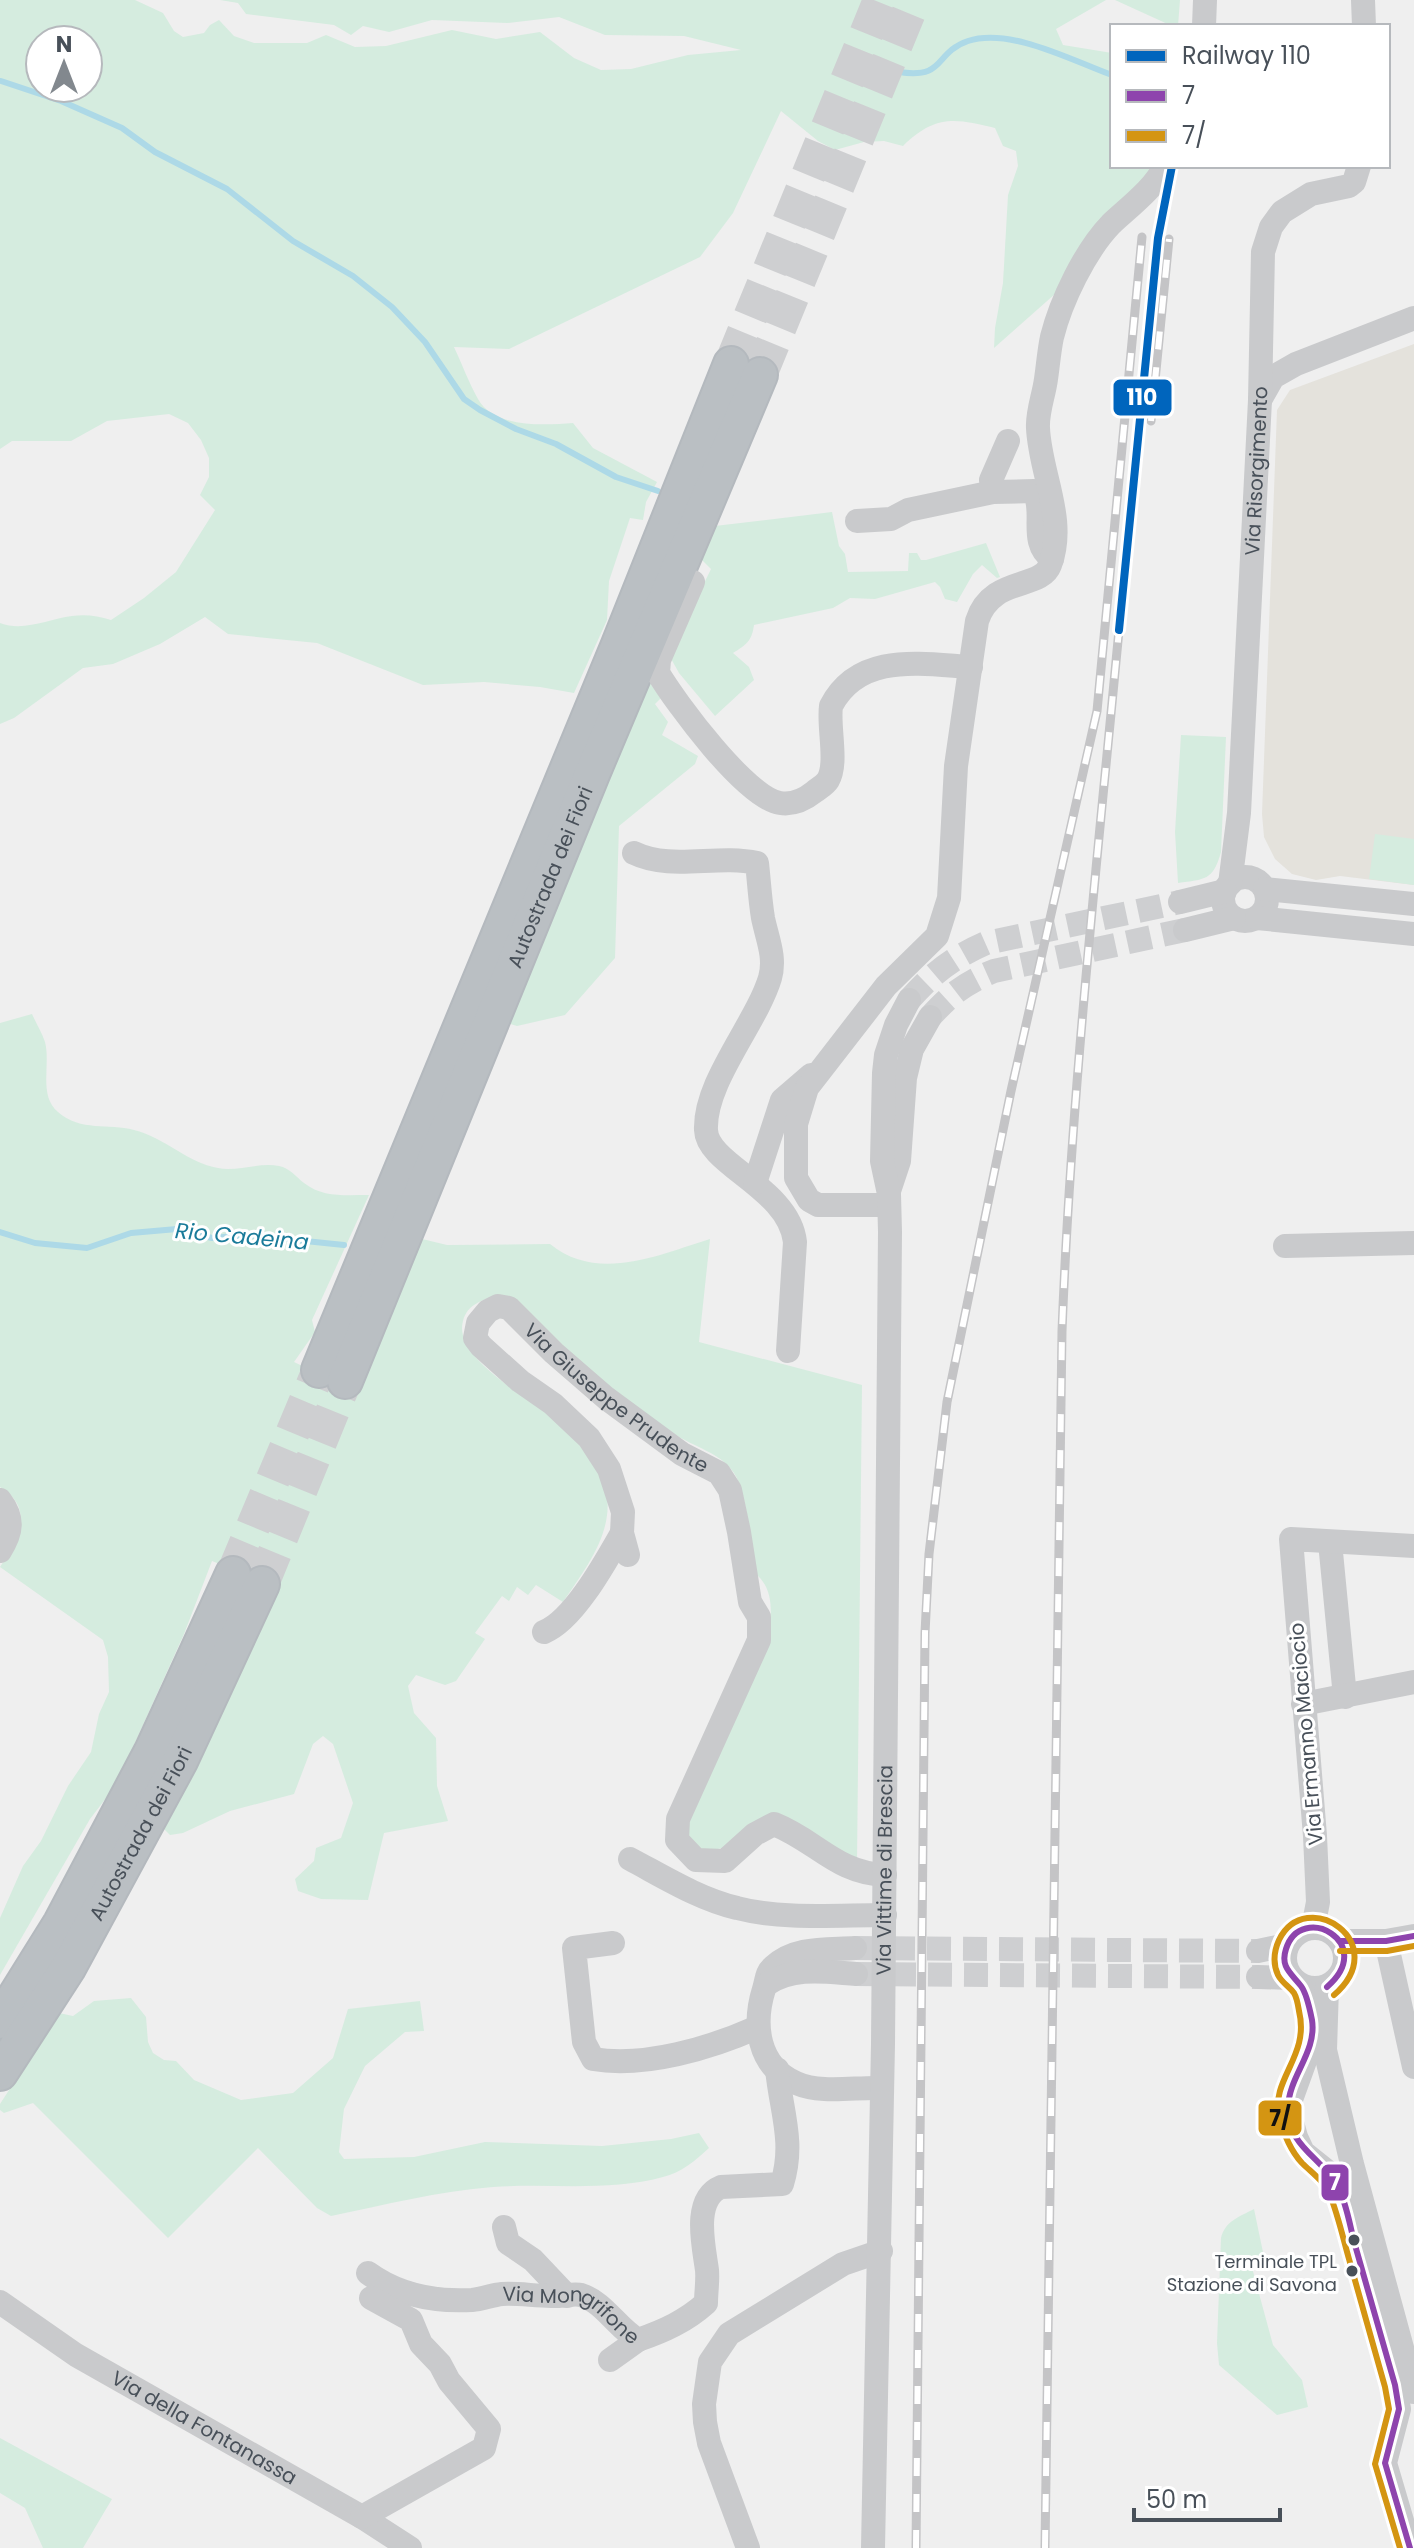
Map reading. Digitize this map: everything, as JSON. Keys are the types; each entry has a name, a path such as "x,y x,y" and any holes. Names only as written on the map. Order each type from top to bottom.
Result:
{"highway":[{"name":"Autostrada dei Fiori","path":"332,1375 492,985 624,633 746,369"},
{"name":"Autostrada dei Fiori","path":"0,2021 61,1923 247,1579 180,1761 68,1968 0,2073"}],"street":[{"path":"1204,24 1205,0"},
{"path":"1363,0 1364,24"},
{"path":"889,1200 818,1205 803,1193 796,1178 796,1124 807,1088 821,1069 886,986 937,936 949,898 956,766 981,608 1003,589 1041,577 1048,571 1057,533 1037,426 1052,336 1089,252 1164,168"},
{"name":"Via Risorgimento","path":"1228,888 1239,813 1260,400 1263,252 1271,227 1282,212 1311,194 1349,186 1356,174"},
{"path":"1260,400 1273,377 1296,364 1414,318"},
{"path":"993,492 991,480 1008,441"},
{"path":"857,521 891,519 908,510 993,492 1034,491 1038,497 1037,529 1040,542 1044,554 1052,559"},
{"path":"693,582 659,660 658,673 707,740 746,782 764,797 778,803 792,803 807,797 827,782 832,769 831,706 854,679 877,667 897,663 971,667"},
{"name":"Via Risorgimento","path":"1239,813 1261,885"},
{"path":"634,853 648,859 717,859 757,863 763,917 773,960 770,979 721,1077 707,1113 706,1134 713,1147 776,1202 793,1225 795,1242 788,1351"},
{"path":"1180,902 1228,888 1243,878 1261,885 1414,904"},
{"path":"1245,918 1267,902 1261,885"},
{"path":"1228,888 1224,903 1245,918"},
{"path":"1185,930 1245,918 1414,934"},
{"name":"Via Vittime di Brescia","path":"873,2548 885,1915 889,1200 882,1161 885,1064 896,1025 909,1000"},
{"name":"Via Vittime di Brescia","path":"889,1200 899,1161 905,1078 912,1049 930,1017"},
{"path":"755,1183 782,1100 821,1069"},
{"path":"1285,1246 1414,1243"},
{"name":"Via Giuseppe Prudente","path":"544,1632 563,1620 606,1560 625,1544 623,1512 609,1469 589,1438 553,1404 520,1381 475,1338 478,1323 488,1311 498,1306 509,1308 606,1398 682,1454 719,1473 730,1490 750,1602 759,1617 759,1640 678,1819 677,1840 696,1860 725,1861 755,1834 774,1824 794,1832 850,1869 885,1875"},
{"path":"0,1500 12,1524 0,1551"},
{"name":"Via Ermanno Maciocio","path":"1313,1928 1318,1902 1291,1539 1330,1542 1345,1697"},
{"path":"1330,1542 1414,1546"},
{"path":"1303,1704 1414,1682"},
{"path":"630,1859 713,1901 739,1909 767,1913 885,1915"},
{"path":"1258,1977 1296,1982 1309,1989 1327,1987 1344,1968 1344,1950 1333,1934 1313,1928 1298,1933 1287,1945 1284,1962 1296,1982 1307,2000 1314,2036 1288,2108 1303,2152 1328,2172 1339,2189 1395,2385 1399,2409 1385,2463 1410,2548"},
{"path":"1340,1941 1386,1941 1414,1936"},
{"path":"1344,1968 1386,1941"},
{"path":"1386,1941 1414,2067"},
{"path":"613,1943 574,1948 584,2042 593,2059 646,2059 698,2049 733,2039 758,2027"},
{"path":"1258,1951 1287,1945"},
{"path":"855,1948 801,1951 774,1966 766,1975 757,2014 761,2047 777,2069 798,2084 818,2089 881,2088"},
{"path":"765,1986 788,1974 804,1971 856,1974"},
{"path":"1327,1987 1325,2050 1352,2164 1414,2392"},
{"name":"Via Mongrifone","path":"368,2273 384,2285 407,2294 473,2300 499,2294 580,2295 602,2308 625,2333 638,2340 667,2330 692,2316 706,2303 707,2274 701,2225 707,2200 713,2191 721,2187 782,2184 788,2164 789,2130 781,2109 777,2069"},
{"path":"504,2227 508,2243 533,2260 567,2296"},
{"path":"748,2548 709,2443 704,2404 710,2362 729,2334 843,2264 881,2251"},
{"path":"362,2517 484,2448 489,2429 421,2344 411,2320 371,2298"},
{"name":"Via della Fontanassa","path":"0,2302 76,2355 362,2517 410,2548"},
{"path":"610,2360 638,2340"}],"shaded area":[{"path":"1414,344 1414,885 1340,876 1316,880 1292,874 1275,859 1264,837 1262,814 1277,410 1290,390"}],"green space":[{"path":"0,0 135,0 163,13 174,31 183,37 204,33 219,20 234,36 254,43 307,43 326,35 355,47 386,46 452,30 496,39 540,32 574,58 601,70 631,69 688,55 741,50 684,36 605,35 559,17 507,23 432,20 389,32 363,26 351,35 334,25 246,14 238,3 220,0 1106,0 1056,29 1063,45 1110,53 1110,168 1154,168 1055,294 994,348 1003,283 1008,195 1018,166 1016,151 1003,146 995,128 956,121 935,124 903,146 884,141 864,142 835,150 818,141 781,111 733,213 700,257 509,349 454,347 478,399 496,416 521,423 573,423 593,448 657,482 646,502 643,520 630,518 609,581 607,620 574,693 484,682 423,685 317,643 228,634 205,617 160,644 113,664 83,668 14,718 0,724 0,623 27,626 82,615 111,620 176,572 215,510 200,495 209,477 209,458 201,440 188,423 169,414 107,421 71,441 12,441 0,449"},
{"path":"1115,0 1180,0 1178,24 1168,24"},
{"path":"832,512 848,572 908,571 909,553 917,553 921,560 926,560 986,543 1000,577 997,578 982,565 973,574 957,602 945,599 935,582 875,599 850,598 833,608 754,625 748,642 733,653 749,667 754,680 715,716 679,673 669,655 711,569 697,555 715,526"},
{"path":"646,678 661,698 655,704 668,722 662,735 698,756 695,764 619,826 615,958 565,1015 517,1026 504,1022"},
{"path":"1181,735 1226,737 1221,852 1215,869 1207,877 1178,883 1175,832"},
{"path":"1375,834 1414,839 1414,885 1369,879"},
{"path":"32,1014 45,1042 48,1097 58,1112 67,1118 85,1125 145,1133 207,1165 225,1169 279,1166 319,1191 335,1195 369,1195 312,1320 315,1332 294,1362 353,1390 418,1238 447,1245 550,1244 569,1256 608,1264 649,1258 710,1239 699,1342 862,1385 857,1864 787,1819 720,1849 702,1849 692,1842 686,1823 770,1632 770,1601 766,1587 756,1574 739,1482 721,1460 673,1433 628,1401 500,1295 468,1310 463,1321 464,1337 488,1369 579,1437 605,1486 607,1517 597,1547 563,1602 536,1585 528,1595 517,1587 509,1601 502,1596 475,1633 485,1639 456,1681 445,1685 416,1675 408,1686 414,1713 436,1738 437,1786 448,1821 384,1833 368,1900 321,1899 298,1891 295,1879 314,1861 316,1848 341,1838 353,1803 333,1744 323,1736 313,1744 294,1794 230,1811 183,1833 170,1835 161,1826 270,1584 212,1561 184,1634 116,1785 90,1819 0,1975 0,1918 23,1866 41,1841 68,1786 91,1752 99,1714 109,1692 108,1657 103,1640 0,1567 13,1546 21,1515 18,1505 0,1487 0,1023"},
{"path":"131,1998 146,2017 148,2042 153,2053 164,2060 176,2061 194,2080 241,2100 293,2093 333,2058 348,2009 420,2001 424,2031 405,2032 365,2066 344,2109 339,2152 344,2159 414,2157 485,2142 602,2146 699,2133 709,2148 676,2172 642,2182 473,2189 331,2216 317,2208 258,2148 168,2238 33,2103 4,2113 0,2110 0,2104 59,2013 73,2016 94,2001"},
{"path":"1254,2209 1264,2257 1251,2264 1273,2345 1302,2380 1308,2407 1277,2415 1219,2365 1221,2238 1229,2223"},
{"path":"0,2438 112,2499 83,2548 43,2548 25,2508 0,2493"}],"waterway":[{"path":"899,72 925,72 968,41 1003,38 1041,48 1110,74"},
{"path":"1,81 61,101 122,128 155,152 227,189 293,241 353,276 392,307 425,342 464,399 516,429 556,444 616,477 658,491"},
{"name":"Rio Cadeina","path":"0,1232 35,1243 87,1248 131,1233 177,1229 212,1238 247,1235 344,1245"}],"tunnel":[{"path":"731,364 880,0"},
{"path":"760,375 914,0"},
{"path":"909,1000 944,967 986,943 1180,902"},
{"path":"930,1017 959,990 994,971 1185,930"},
{"path":"233,1574 319,1370"},
{"path":"262,1584 345,1381"},
{"path":"855,1948 1258,1951"},
{"path":"856,1974 1258,1977"}],"railway":[{"path":"916,2548 925,1633 929,1554 947,1402 1011,1091 1097,711 1142,237"},
{"path":"1151,421 1169,239"},
{"path":"1045,2548 1062,1331 1078,1068 1119,630"}],"rail line":[{"name":"110","path":"1119,630 1158,238 1172,168"}],"transit line":[{"name":"7/","path":"1334,1995 1350,1975 1355,1957 1350,1940 1339,1927 1324,1920 1307,1918 1292,1924 1279,1940 1275,1962 1280,1978 1296,1997 1301,2027 1295,2054 1280,2090 1279,2115 1294,2152 1328,2190 1385,2387 1389,2409 1375,2464 1400,2548"},
{"name":"7","path":"1327,1987 1340,1971 1344,1956 1340,1943 1319,1928 1306,1928 1294,1935 1286,1949 1284,1961 1307,1998 1312,2020 1310,2043 1290,2096 1289,2121 1299,2142 1332,2177 1346,2208 1395,2385 1399,2409 1385,2463 1410,2548"},
{"name":"7","path":"1340,1941 1386,1941 1414,1936"},
{"name":"7/","path":"1340,1951 1387,1951 1414,1946"}],"place":[{"name":"Terminale TPL Stazione di Savona","path":"1352,2271"}]}
